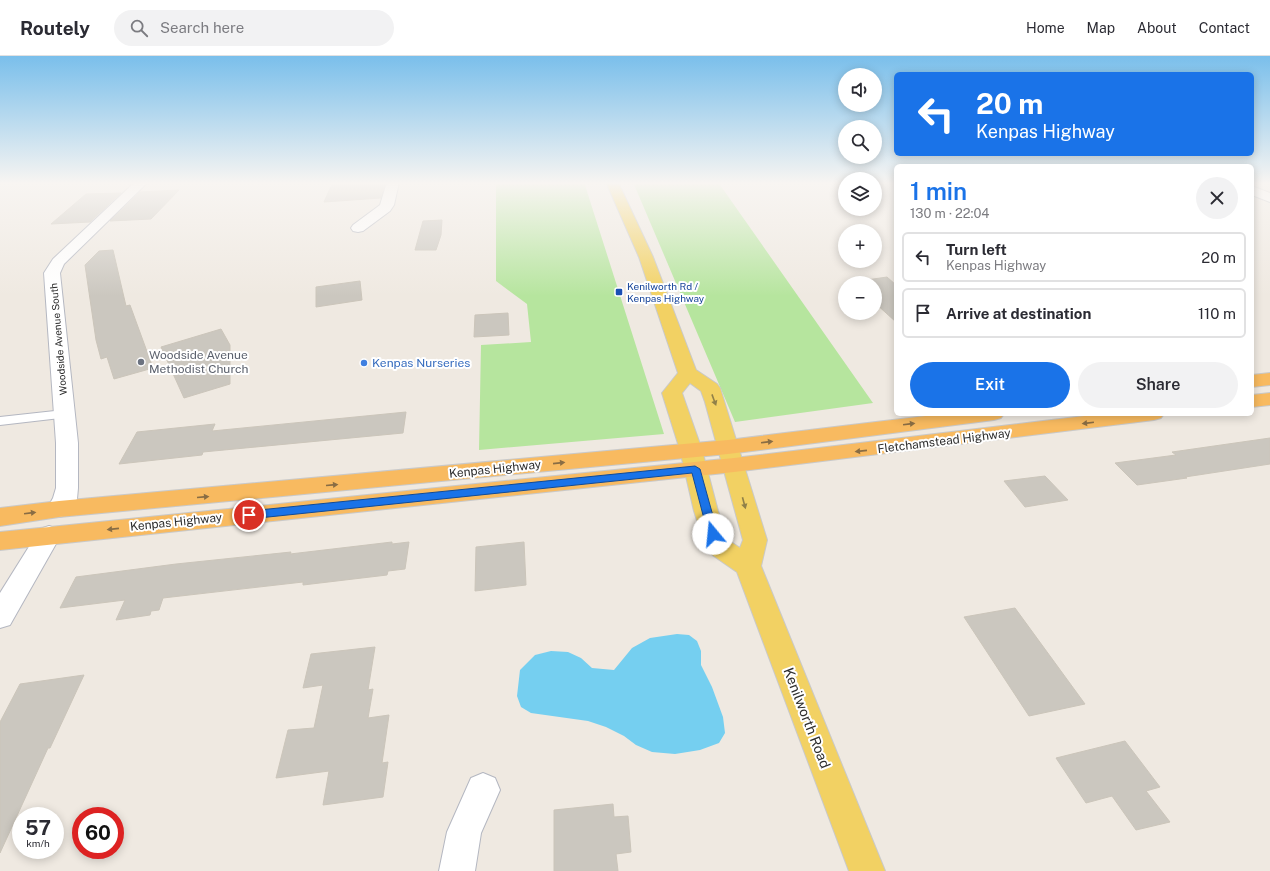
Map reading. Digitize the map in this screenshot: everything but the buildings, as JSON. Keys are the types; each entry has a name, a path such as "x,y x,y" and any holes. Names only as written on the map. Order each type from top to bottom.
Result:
{"highway":[{"path":"1254,381 1270,379"},
{"path":"1254,401 1270,399"},
{"name":"Fletchamstead Highway","path":"731,456 981,416"},
{"name":"Fletchamstead Highway","path":"731,456 1134,416"},
{"name":"Kenpas Highway","path":"0,541 731,456"},
{"name":"Kenpas Highway","path":"0,516 59,509 693,460"}],"main road":[{"path":"629,220 646,257 688,373 710,388 721,418 755,540 748,566 717,545 672,393 688,373"},
{"name":"Kenilworth Road","path":"748,566 867,871"}],"street":[{"name":"Woodside Avenue South","path":"59,509 65,499 67,488 67,443 52,273 54,267 103,220"},
{"path":"358,228 369,220"},
{"path":"0,617 49,535"},
{"path":"457,871 464,832 483,790"}],"lane":[{"path":"0,421 64,414"}],"green space":[{"path":"496,220 596,220 664,434 479,450 481,345 531,342 527,304 496,281"},
{"path":"649,220 745,220 873,403 735,422"}],"water":[{"path":"677,634 689,635 697,641 701,651 701,665 712,687 723,717 725,733 719,743 700,750 675,754 652,752 636,745 624,736 606,727 588,721 531,713 521,707 517,696 520,670 535,655 551,651 568,652 581,658 592,668 614,670 632,648 650,638"}],"place":[{"name":"Kenilworth Rd / Kenpas Highway","path":"619,292"},
{"name":"Woodside Avenue Methodist Church","path":"141,362"},
{"name":"Kenpas Nurseries","path":"364,363"}],"route":[{"path":"249,515 695,469 713,534"}]}
